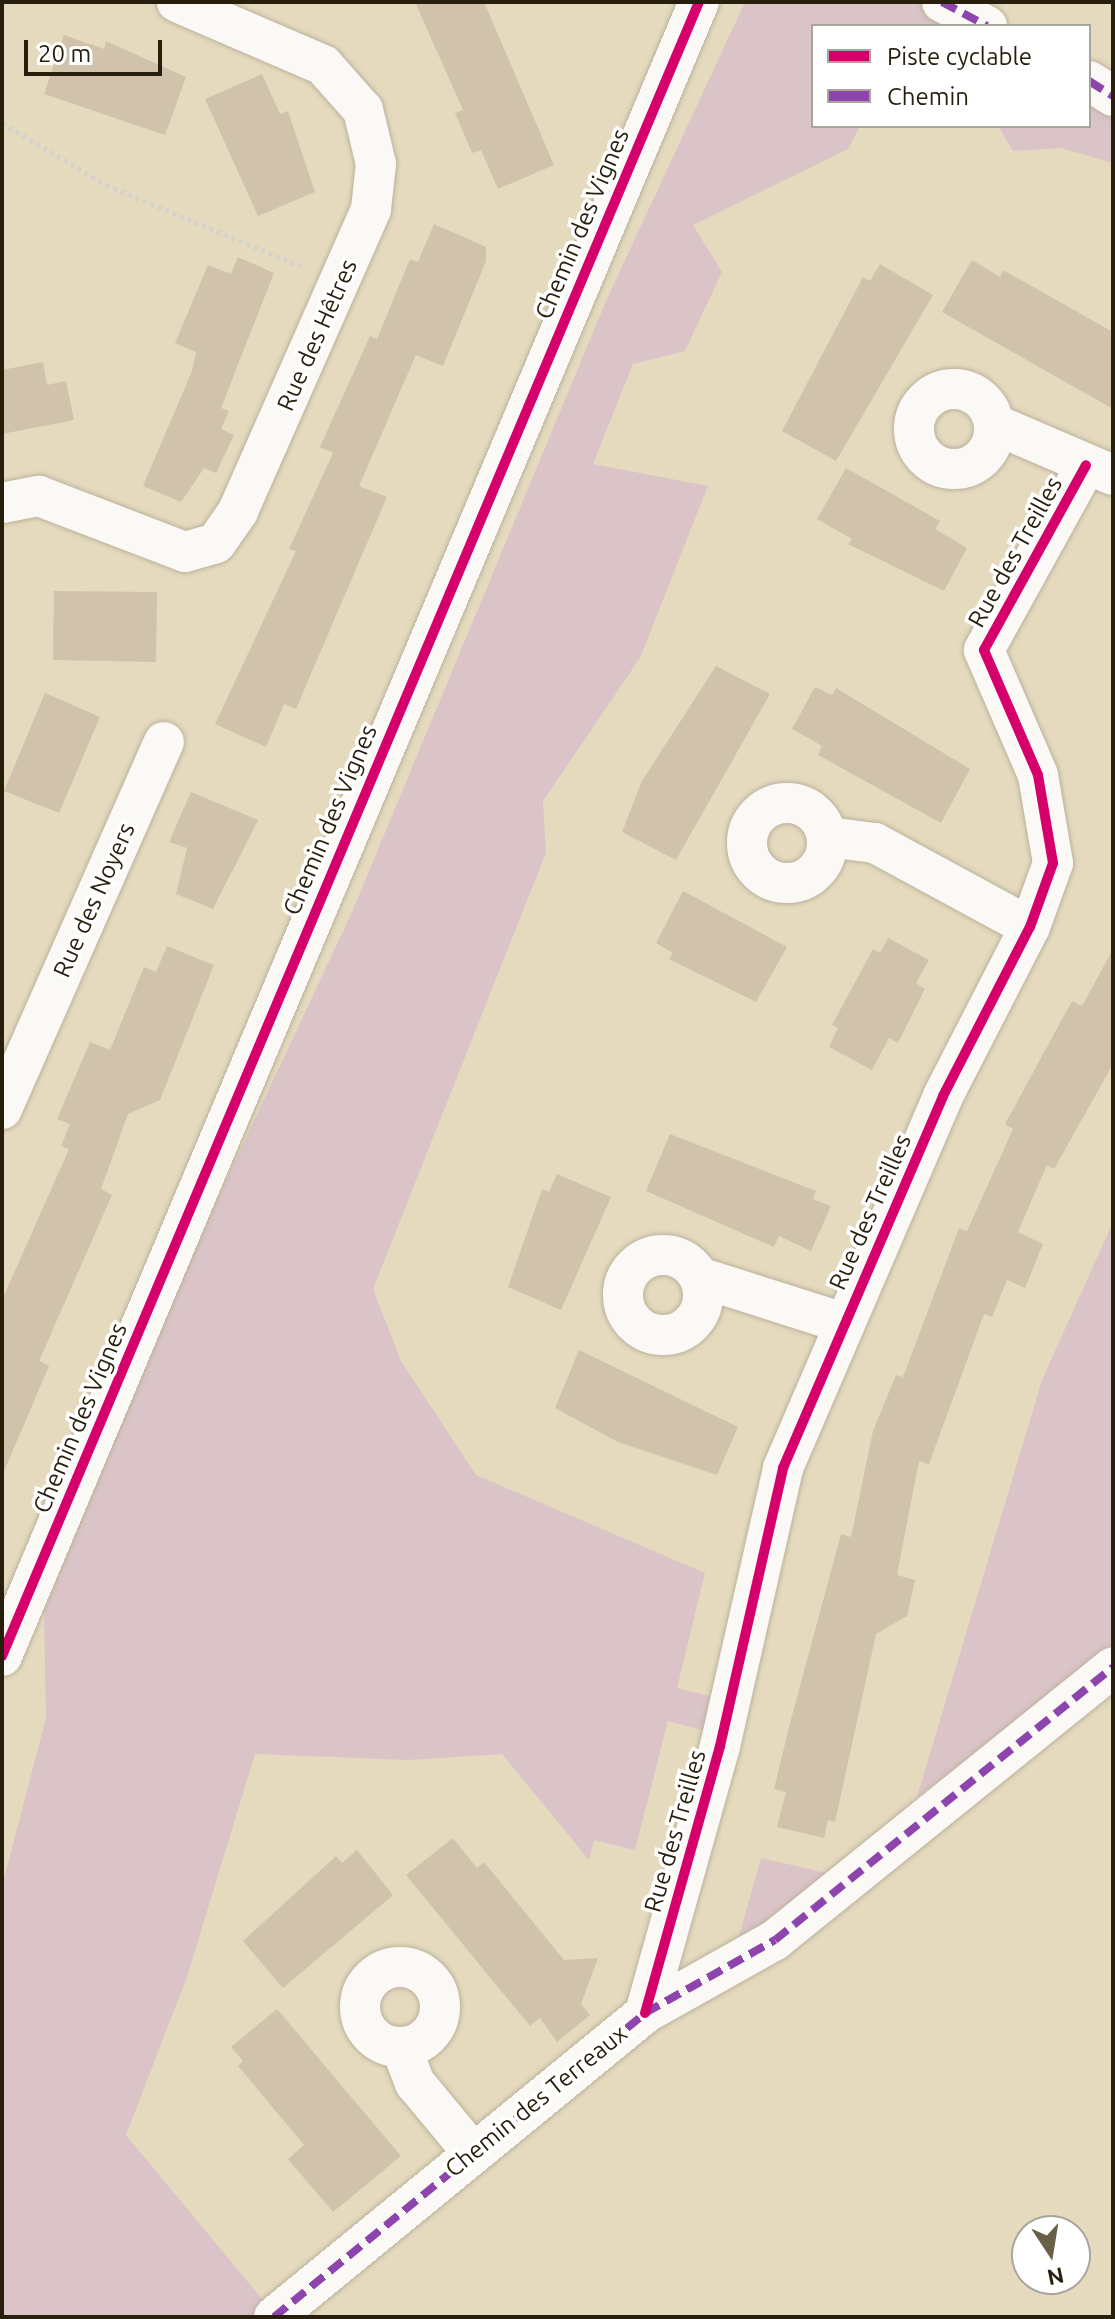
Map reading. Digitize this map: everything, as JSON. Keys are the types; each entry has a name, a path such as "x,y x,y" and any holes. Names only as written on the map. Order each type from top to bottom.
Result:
{"street":[{"name":"Rue des Hêtres","path":"2,503 39,496 185,552 216,543 238,511 343,283 371,209 376,164 363,110 323,65 177,2"},
{"name":"Chemin des Vignes","path":"2,1656 699,2"},
{"path":"942,2 983,24"},
{"path":"1091,82 1113,96"},
{"name":"Rue des Treilles","path":"645,2013 720,1746 783,1468 943,1096 1030,927 1053,863 1038,775 984,650 1099,470 1022,430 994,424"},
{"name":"Rue des Noyers","path":"2,1109 13,1055 164,742"},
{"path":"828,837 875,843 1030,927"},
{"name":"Rue des Treilles","path":"699,1277 843,1323"},
{"name":"Chemin des Terreaux","path":"274,2317 645,2013 775,1940 1113,1667"},
{"path":"401,2047 415,2083 473,2153"}],"path":[{"path":"2,123 106,185 343,283"}],"shaded area":[{"path":"745,2 921,2 960,24 811,24 811,128 859,128 848,149 693,225 722,272 685,351 633,364 593,464 708,486 640,658 543,801 546,853 373,1289 401,1361 476,1475 705,1573 677,1688 714,1697 705,1731 668,1721 635,1850 594,1840 589,1860 502,1754 408,1760 255,1754 187,1977 126,2135 267,2305 253,2317 2,2317 2,1886 46,1718 44,1612 180,1279 352,912 606,301"},
{"path":"1091,99 1113,112 1113,163 1061,148 1013,151 999,128 1091,128"},
{"path":"1113,1222 1113,1652 917,1797 1042,1380"},
{"path":"761,1858 840,1876 737,1943"}],"building":[{"path":"415,2 484,2 554,165 498,189 481,150 472,153 455,113 463,110"},
{"path":"64,35 104,49 106,41 186,77 165,135 44,94"},
{"path":"262,74 280,114 288,111 315,192 258,216 205,99"},
{"path":"434,224 486,247 486,261 443,366 416,355 359,486 387,497 296,709 284,704 266,747 215,724 296,551 289,549 333,453 320,447 370,336 377,339 410,259 418,262"},
{"path":"238,257 274,273 221,408 229,411 221,429 234,435 216,473 204,468 181,502 143,486 192,371 196,352 175,343 208,265 231,274"},
{"path":"972,260 1000,277 1003,270 1113,332 1113,409 942,312"},
{"path":"880,264 933,295 836,461 782,431 863,277 870,281"},
{"path":"43,362 47,385 66,381 74,420 2,434 2,370"},
{"path":"846,468 940,521 935,529 967,548 944,591 848,544 852,539 817,519"},
{"path":"54,591 157,592 156,662 53,660"},
{"path":"716,666 770,694 676,860 622,832 642,781"},
{"path":"815,687 832,695 836,688 970,769 941,823 818,755 822,746 792,729"},
{"path":"45,693 100,717 59,813 4,791"},
{"path":"191,792 258,820 213,909 176,894 187,848 169,842"},
{"path":"683,891 787,947 756,1002 669,959 673,953 656,943"},
{"path":"888,938 929,960 916,983 925,989 898,1043 889,1038 872,1070 829,1047 838,1028 832,1025 873,949 880,953"},
{"path":"167,946 214,965 160,1100 128,1114 101,1189 112,1195 39,1361 49,1366 2,1476 2,1300 69,1149 61,1146 70,1124 57,1119 90,1042 110,1050 144,967 156,972"},
{"path":"1113,949 1113,1064 1054,1169 1047,1165 1018,1232 1043,1244 1025,1288 1007,1280 992,1317 984,1314 929,1464 919,1461 897,1575 915,1580 907,1616 876,1634 835,1822 828,1820 824,1838 777,1827 786,1792 774,1789 789,1727 841,1534 851,1537 873,1431 896,1375 903,1377 959,1228 967,1231 1013,1129 1005,1124 1072,1001 1082,1006"},
{"path":"670,1134 816,1191 813,1199 831,1206 811,1251 779,1236 774,1247 646,1191"},
{"path":"557,1174 611,1197 561,1310 508,1287 542,1189 549,1192"},
{"path":"579,1350 738,1427 717,1475 618,1442 555,1408"},
{"path":"453,1838 477,1868 484,1862 564,1960 598,1958 581,2004 590,2015 557,2042 540,2018 530,2026 406,1875"},
{"path":"357,1850 393,1895 283,1988 243,1941 336,1856 342,1863"},
{"path":"277,2009 401,2156 333,2212 288,2159 304,2145 238,2066 243,2061 231,2047"}],"marked path":[{"path":"942,2 983,24"},
{"path":"1091,82 1113,96"},
{"path":"274,2317 645,2013 775,1940 1113,1667"}],"cycle path":[{"path":"2,1656 699,2"},
{"path":"645,2013 720,1746 783,1468 943,1096 1030,927 1053,863 1038,775 984,650 1086,465"}]}
